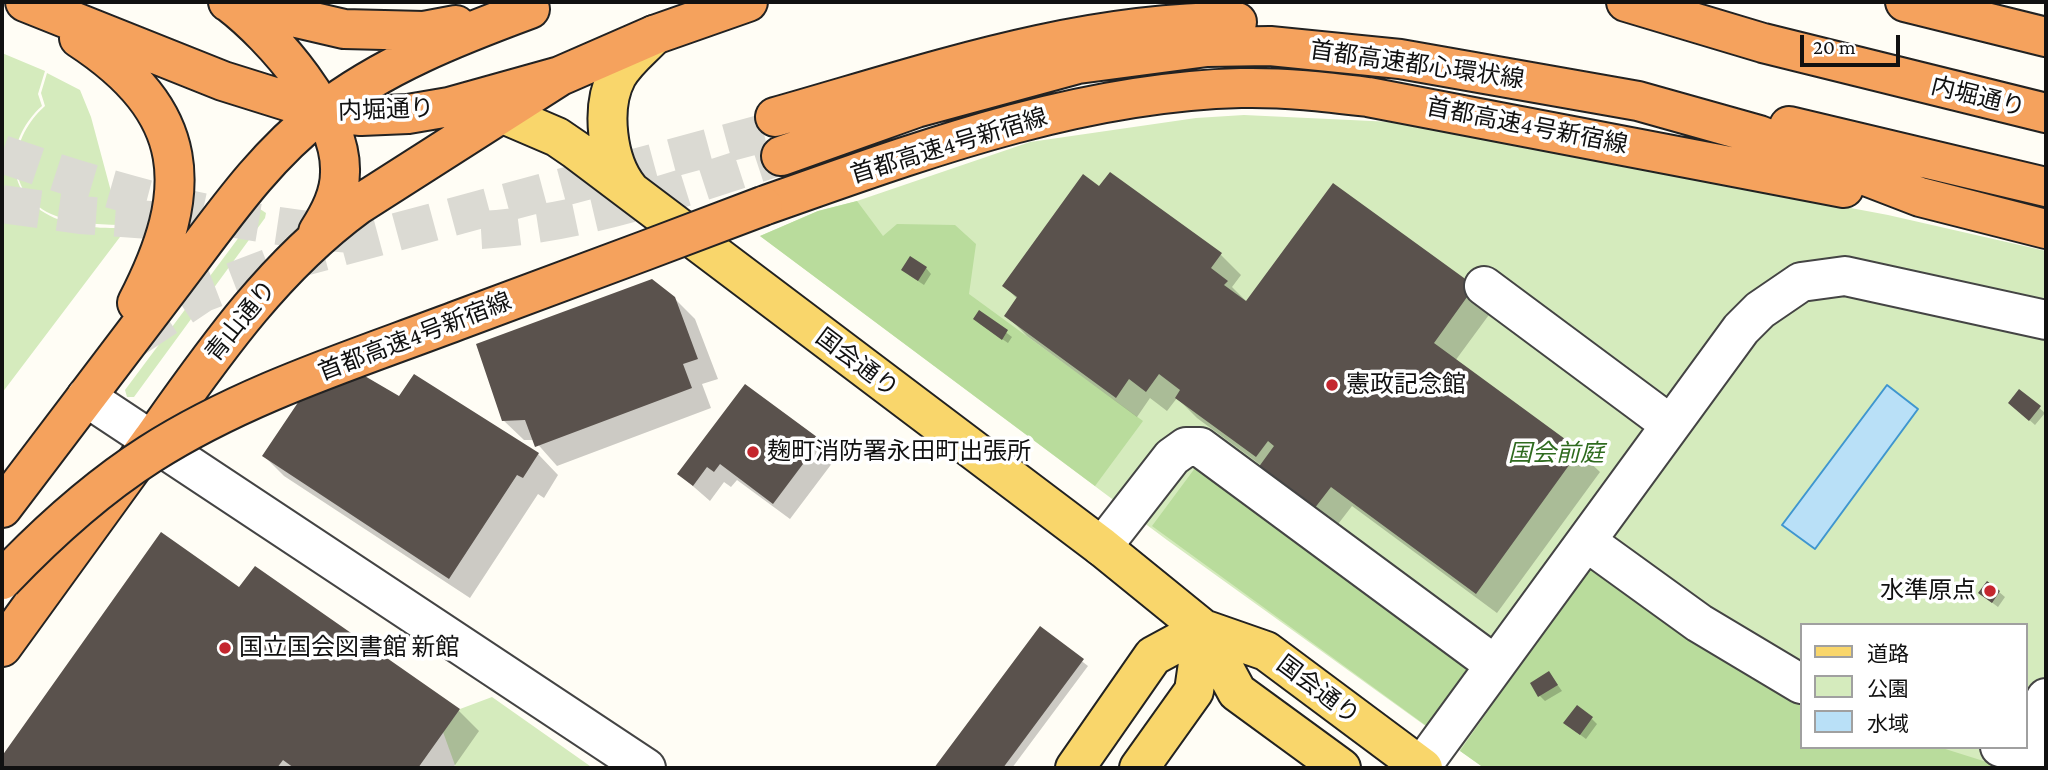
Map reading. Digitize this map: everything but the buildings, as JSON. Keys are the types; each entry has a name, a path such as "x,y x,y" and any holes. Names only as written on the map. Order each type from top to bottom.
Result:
{"highway":[{"name":"内堀通り","path":"24,2 223,81 322,112 361,116 484,113"},
{"path":"24,2 128,75 156,110 175,165 174,207 156,265 86,397"},
{"path":"228,2 273,42 322,112 338,152 341,171 333,207 309,245"},
{"path":"228,2 344,29 386,32 424,31 539,5"},
{"path":"228,2 255,10 394,66 484,113"},
{"path":"654,35 748,2"},
{"name":"内堀通り","path":"1626,2 1763,43 2046,113"},
{"path":"1905,2 2046,37"},
{"path":"2,508 250,183 272,158 322,112 394,66 463,34 539,5"},
{"name":"首都高速都心環状線","path":"2046,187 1822,135 1627,82 1468,45 1320,26 1190,22 1130,26 1064,38 955,66 778,134 916,108 1078,64 1207,47 1270,46 1400,59 1638,101 1759,135 1867,178 1983,215 2046,229"},
{"name":"青山通り","path":"2,647 229,332 309,245 358,205 484,113 654,35"},
{"name":"首都高速4号新宿線","path":"2,580 35,546 113,479 196,428 285,386 914,153 1027,121 1117,101 1241,88 1300,89 1368,97 1983,215"}],"main road":[{"path":"635,196 613,164 609,115 617,76 654,35"},
{"name":"国会通り","path":"484,113 558,137 1102,547 1203,629 1266,651 1422,768"},
{"path":"1075,768 1153,656 1203,629"},
{"path":"1139,768 1194,691 1203,629"},
{"name":"国会通り","path":"1203,629 1237,692 1341,768"}],"street":[{"path":"1422,768 1741,329 1760,310 1801,282 1845,276 2046,320"},
{"path":"1484,286 1671,425"},
{"path":"86,397 646,768"},
{"path":"1102,547 1172,457 1186,447 1200,447 1495,665"},
{"path":"1587,541 1699,623 1800,683"},
{"path":"2027,735 2046,698"}],"green space":[{"path":"2,53 45,71 38,94 42,106 22,132 17,146 16,176 22,190 31,202 54,218 82,226 120,228 123,233 2,393"},
{"path":"47,73 80,90 91,117 120,225 84,223 59,217 35,204 24,191 16,163 19,147 24,133 45,106 41,93"},
{"name":"国会前庭","path":"1244,115 1393,122 1888,215 2046,251 2046,768 1484,768 1167,540 760,236 818,211 857,201 1030,142 1196,118"},
{"path":"857,201 883,236 897,224 955,225 976,244 969,294 1143,421 1095,486 760,236 818,211"},
{"path":"260,209 266,213 265,218 134,397 127,397 125,390"},
{"path":"1198,464 1474,664 1428,727 1152,526"},
{"path":"1595,558 1800,696 1800,749 1945,749 1993,764 1991,768 1484,768 1460,751"},
{"path":"492,697 590,766 456,768 443,732 460,709"}],"water":[{"path":"1887,385 1918,409 1815,549 1782,525"}],"tunnel":[{"path":"135,338 203,293 281,263 779,129"},
{"path":"2,154 174,206 261,223 351,234"},
{"path":"481,230 558,220 633,203 781,156"},
{"path":"2,204 80,215 163,221"}],"place":[{"name":"憲政記念館","path":"1332,385"},
{"name":"麹町消防署永田町出張所","path":"753,452"},
{"name":"水準原点","path":"1990,591"},
{"name":"国立国会図書館 新館","path":"225,648"}]}
